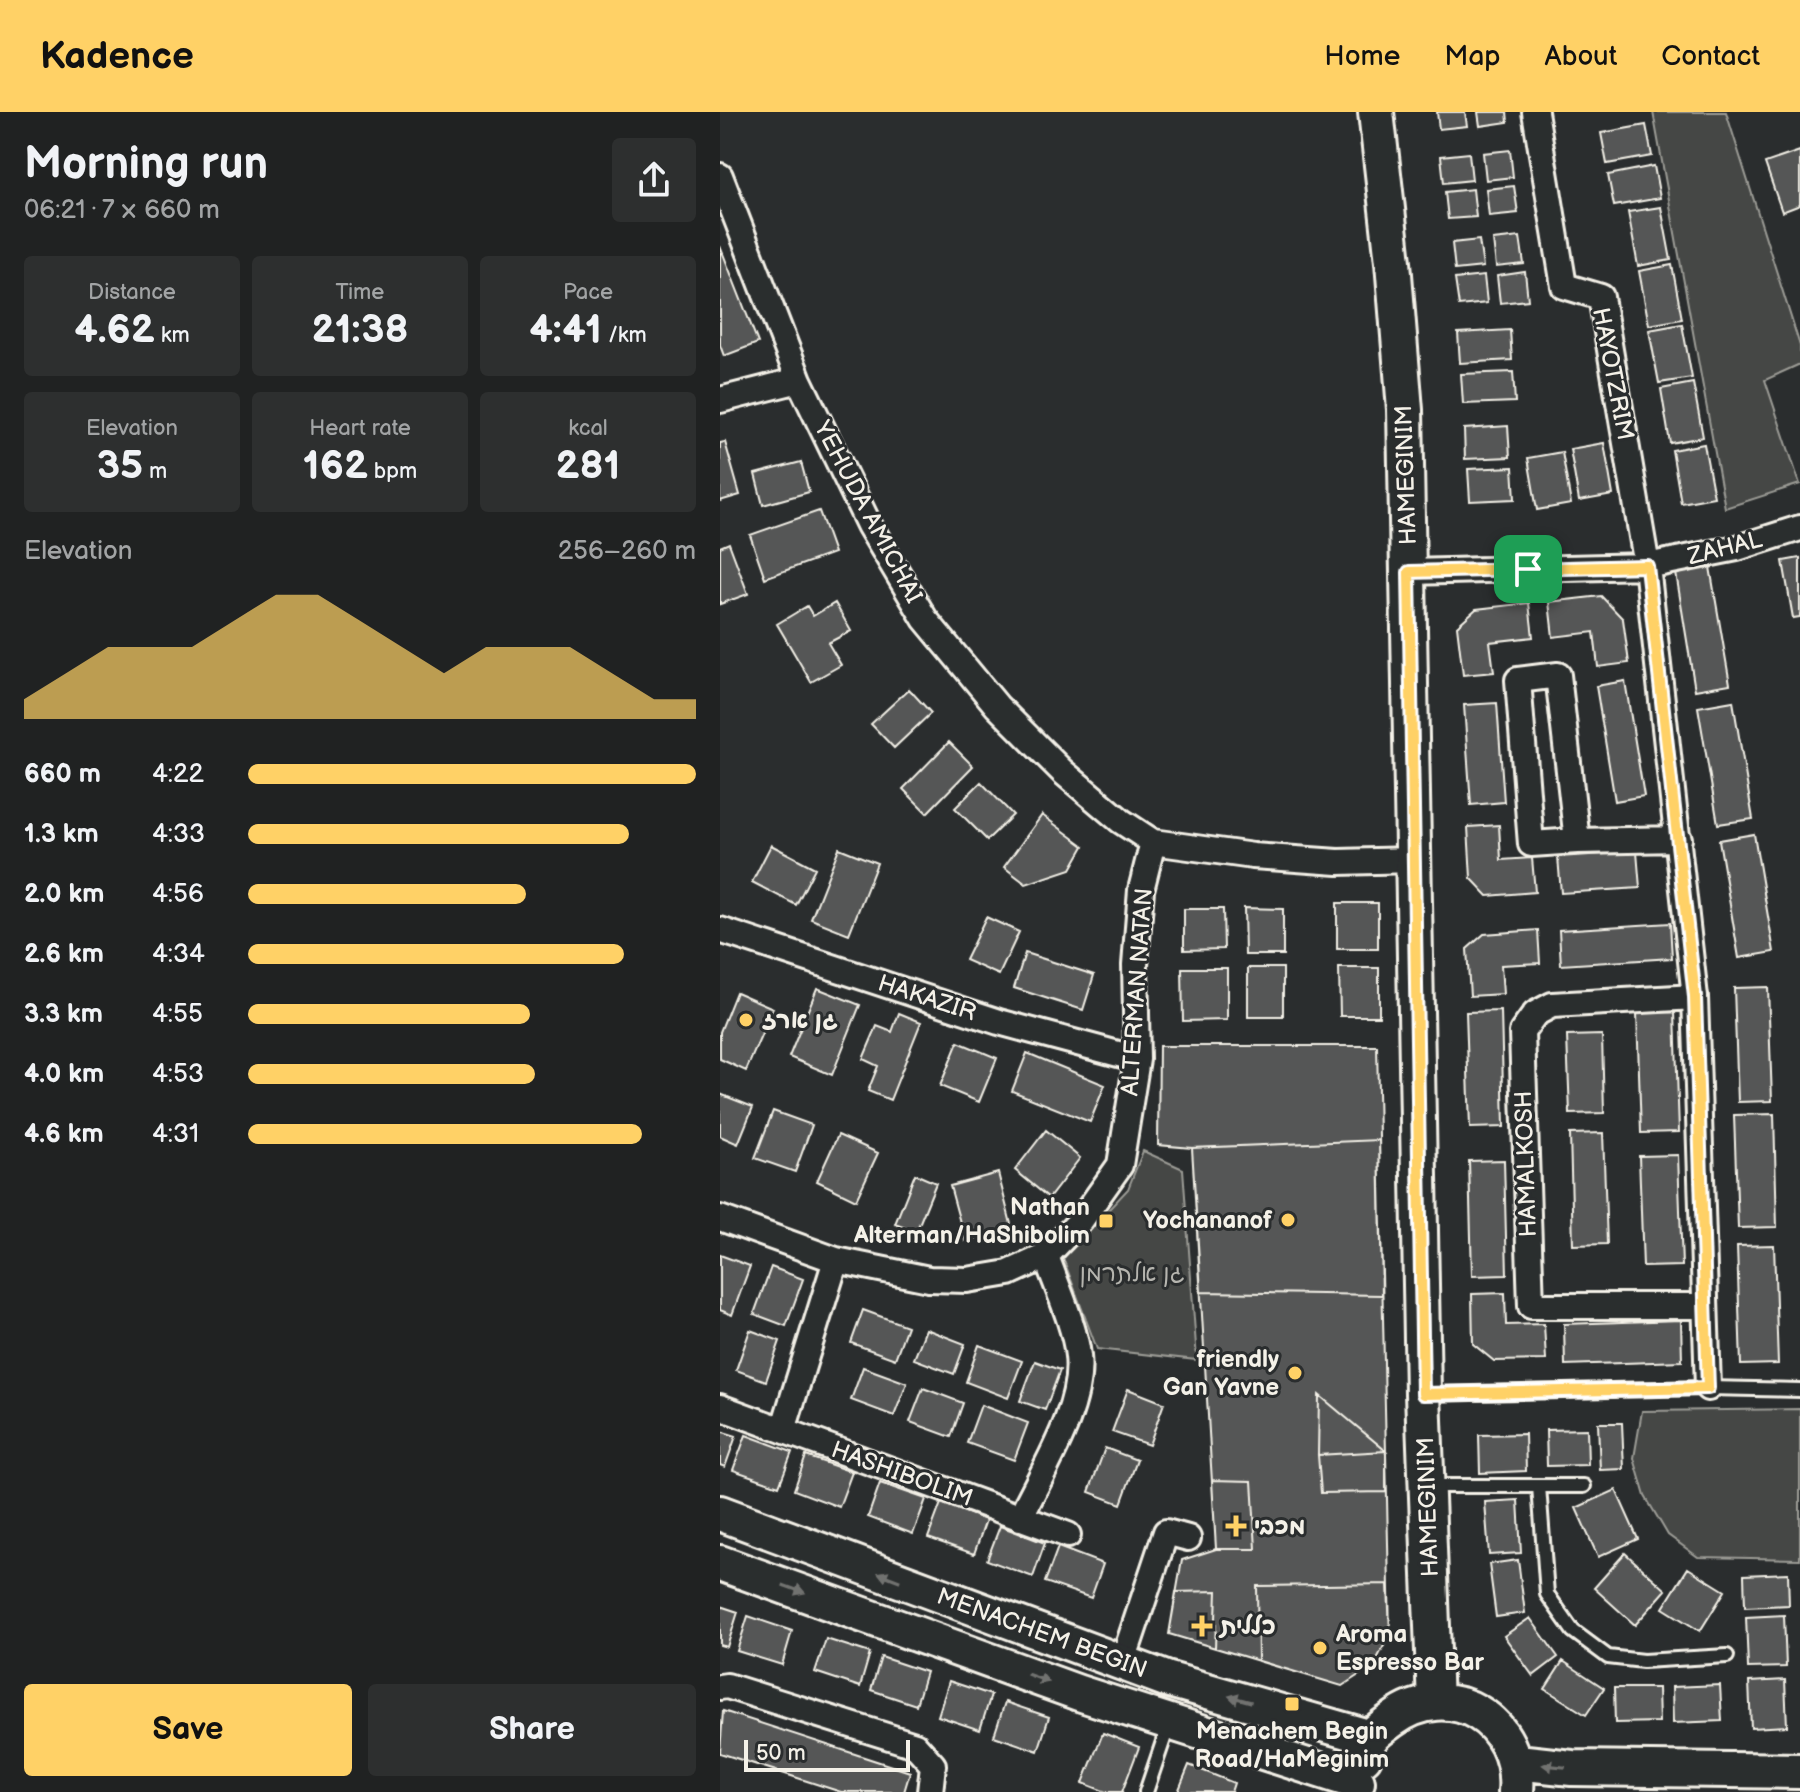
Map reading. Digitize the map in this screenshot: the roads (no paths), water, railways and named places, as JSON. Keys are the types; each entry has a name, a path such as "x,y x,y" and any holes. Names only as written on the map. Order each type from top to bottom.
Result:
{"main road":[{"name":"HAMEGINIM","path":"1376,112 1405,410 1423,1394 1435,1703"},
{"name":"MENACHEM BEGIN","path":"720,1513 1122,1664 1368,1737"},
{"name":"MENACHEM BEGIN","path":"720,1563 1079,1693 1170,1721 1359,1787"},
{"path":"1359,1787 1368,1737 1409,1707 1435,1703 1466,1707 1487,1717 1506,1736 1516,1777 1572,1768 1800,1771"}],"street":[{"name":"HAYOTZRIM","path":"1535,112 1564,286 1601,297 1647,566"},
{"name":"YEHUDA AMICHAI","path":"720,176 799,380 869,525 925,619 997,706 1063,772 1121,821 1153,842 1253,856 1338,862 1413,860"},
{"path":"720,400 799,380"},
{"name":"ZAHAL","path":"1409,572 1647,566 1737,548 1800,528"},
{"path":"1647,566 1695,997 1708,1388"},
{"path":"1577,841 1558,675 1518,680 1531,844 1679,839"},
{"name":"ALTERMAN NATAN","path":"720,1218 836,1260 929,1279 967,1280 1009,1273 1046,1256 1081,1220 1120,1165 1137,1059 1135,965 1139,905 1153,842"},
{"name":"HAKAZIR","path":"720,930 999,1022 1137,1059"},
{"name":"HAMALKOSH","path":"1695,997 1552,1005 1535,1014 1522,1032 1528,1263 1531,1306 1705,1306"},
{"path":"1020,1518 1071,1411 1079,1382 1078,1353 1046,1256"},
{"path":"783,1430 836,1260"},
{"name":"HASHIBOLIM","path":"720,1407 1068,1535"},
{"path":"1122,1664 1166,1532 1188,1538"},
{"path":"720,1687 727,1686 915,1745 933,1765 930,1792"}],"lane":[{"path":"1423,1394 1708,1388 1800,1390"},
{"path":"1427,1486 1584,1486"},
{"path":"1539,1486 1547,1594 1573,1631 1608,1657 1643,1661 1727,1656"},
{"path":"1146,1792 1170,1721"}],"place":[{"name":"גן ארז","path":"746,1020"},
{"name":"Yochananof","path":"1288,1220"},
{"name":"Nathan Alterman/HaShibolim","path":"1106,1221"},
{"name":"friendly Gan Yavne","path":"1295,1373"},
{"name":"מכבי","path":"1236,1526"},
{"name":"כללית","path":"1202,1626"},
{"name":"Aroma Espresso Bar","path":"1320,1648"},
{"name":"Menachem Begin Road/HaMeginim","path":"1292,1704"}],"park label":[{"name":"גן אלתרמן","path":"1132,1273"}]}
